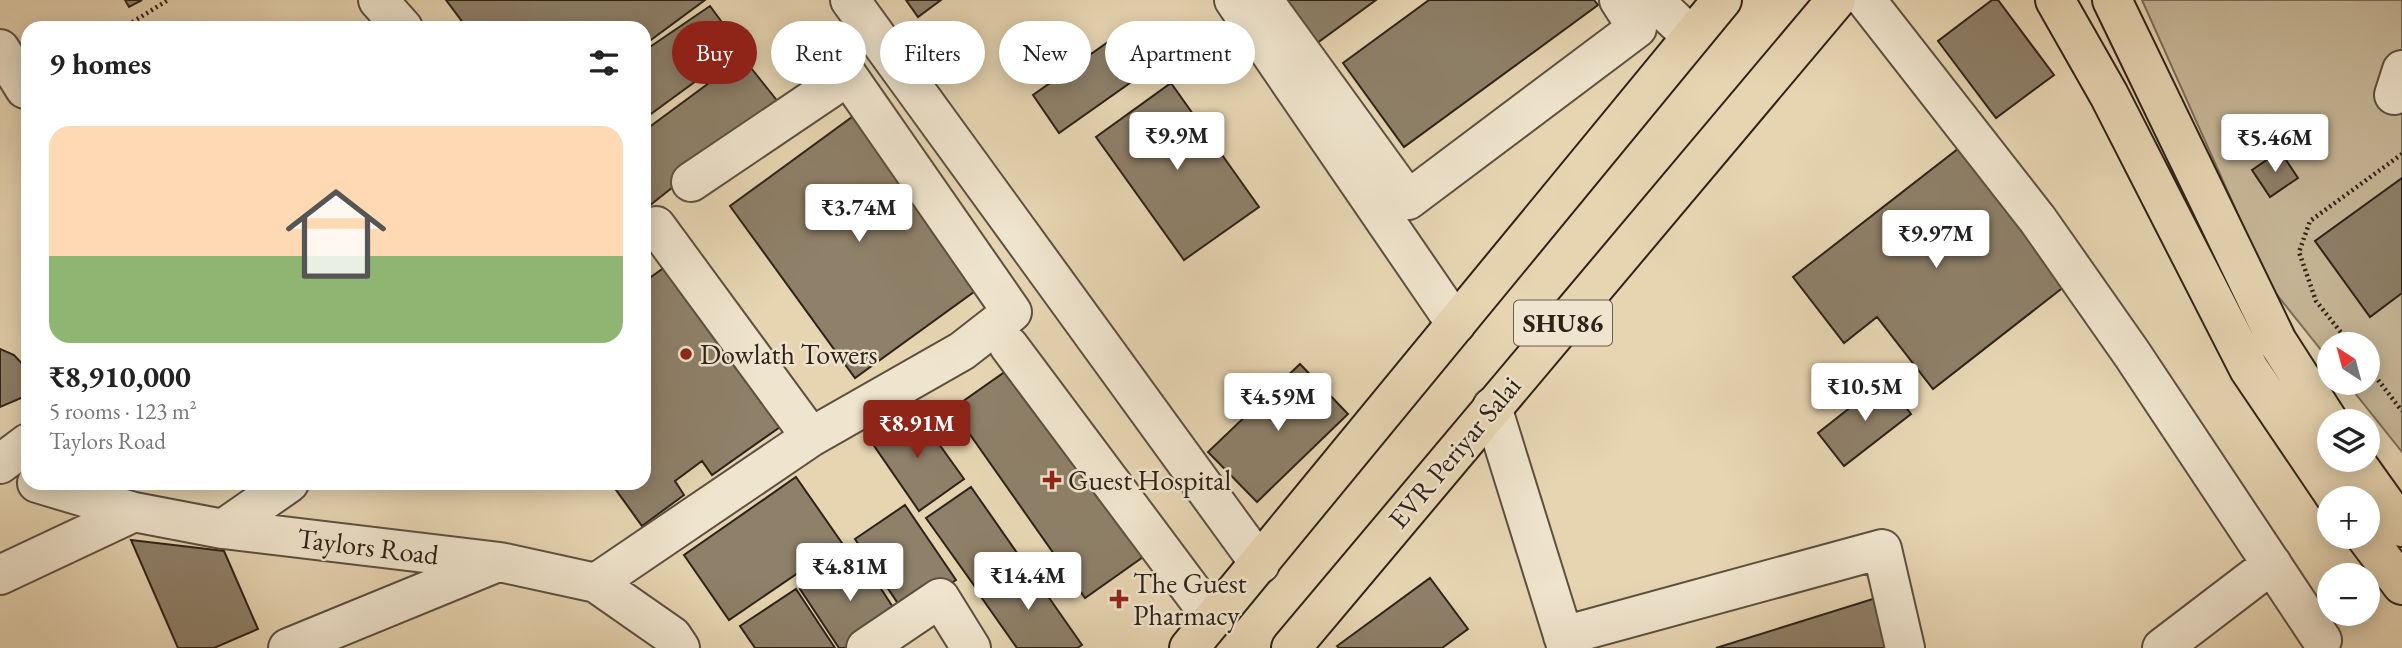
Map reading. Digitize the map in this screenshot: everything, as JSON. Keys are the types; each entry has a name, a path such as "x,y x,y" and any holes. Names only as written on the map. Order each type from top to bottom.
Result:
{"main road":[{"name":"SHU86","path":"1189,648 1722,0"},
{"name":"EVR Periyar Salai","path":"1291,648 1836,0"},
{"path":"2055,0 2109,95 2249,369 2328,486"},
{"path":"2112,0 2277,341 2321,409"},
{"path":"2363,472 2402,527"},
{"path":"2375,549 2402,585"}],"street":[{"path":"378,0 397,21"},
{"path":"850,0 1260,564"},
{"path":"1234,0 1456,324"},
{"path":"1263,0 1408,200 1636,10"},
{"path":"1866,0 2038,220 2132,354 2322,640"},
{"path":"1636,10 1691,36"},
{"path":"1636,10 1668,67"},
{"path":"0,49 21,83"},
{"path":"596,583 811,437 961,351 1012,312 848,76 691,182"},
{"path":"651,229 656,226 811,437"},
{"path":"1009,346 1213,619"},
{"path":"1492,407 1565,642 1620,634 1882,549 1905,648"},
{"path":"21,448 0,464 21,478"},
{"name":"Taylors Road","path":"60,490 134,512 223,529 500,562 596,583 672,636 680,648"},
{"path":"223,529 279,490"},
{"path":"0,575 134,512"},
{"path":"288,648 500,562"},
{"path":"2162,648 2272,564"},
{"path":"866,648 940,598 971,648"}],"path":[{"path":"134,21 168,0"},
{"path":"2341,332 2316,301 2299,252 2310,221 2402,154"},
{"path":"2380,383 2402,411"}],"shaded area":[{"path":"2142,0 2402,0 2402,452 2380,424 2380,409 2368,409 2357,396 2380,396 2380,332 2317,332 2317,345 2270,286"}],"building":[{"path":"125,0 142,0 129,7"},
{"path":"446,0 705,0 677,21 672,21 672,24 651,40 651,21 462,21"},
{"path":"906,0 941,0 918,17"},
{"path":"1280,0 1376,0 1313,46"},
{"path":"1429,0 1594,0 1598,5 1404,147 1343,63"},
{"path":"1992,0 1998,0 2054,75 1996,118 1938,41"},
{"path":"710,6 721,21 688,21"},
{"path":"672,32 672,84 692,84 651,114 651,46"},
{"path":"1105,44 1105,84 1128,84 1059,133 1033,95 1049,84 1091,84 1091,54"},
{"path":"757,76 779,103 651,204 651,126 708,84 757,84"},
{"path":"1172,84 1259,207 1184,260 1096,137"},
{"path":"863,109 989,281 855,378 730,206"},
{"path":"1963,145 2070,282 1933,389 1877,317 1844,343 1793,277"},
{"path":"2280,151 2298,178 2270,197 2252,170"},
{"path":"2402,178 2402,293 2370,317 2315,241"},
{"name":"Dowlath Towers","path":"665,267 780,427 712,475 702,461 675,481 684,495 642,526 616,490 651,490 651,277"},
{"path":"0,349 14,355 21,362 21,398 0,407"},
{"name":"Guest Hospital","path":"1020,361 1153,550 1085,598 952,409"},
{"path":"1300,364 1348,414 1257,502 1208,452"},
{"path":"1885,380 1911,414 1844,466 1818,433"},
{"path":"914,409 964,479 919,511 870,440"},
{"path":"796,477 842,543 729,620 684,555"},
{"path":"971,487 1020,557 976,588 926,518"},
{"path":"905,505 956,580 905,614 855,539"},
{"path":"131,540 224,551 258,629 214,648 178,648"},
{"path":"857,552 900,618 854,648 839,648 800,589"},
{"path":"1024,562 1082,645 1077,648 1017,648 979,594"},
{"path":"1430,578 1468,629 1442,648 1337,646"},
{"path":"796,589 835,648 755,648 740,626"},
{"path":"1876,598 1891,648 1716,648"}],"place":[{"name":"Dowlath Towers","path":"686,354"},
{"name":"Guest Hospital","path":"1052,480"},
{"name":"The Guest Pharmacy","path":"1119,599"}]}
